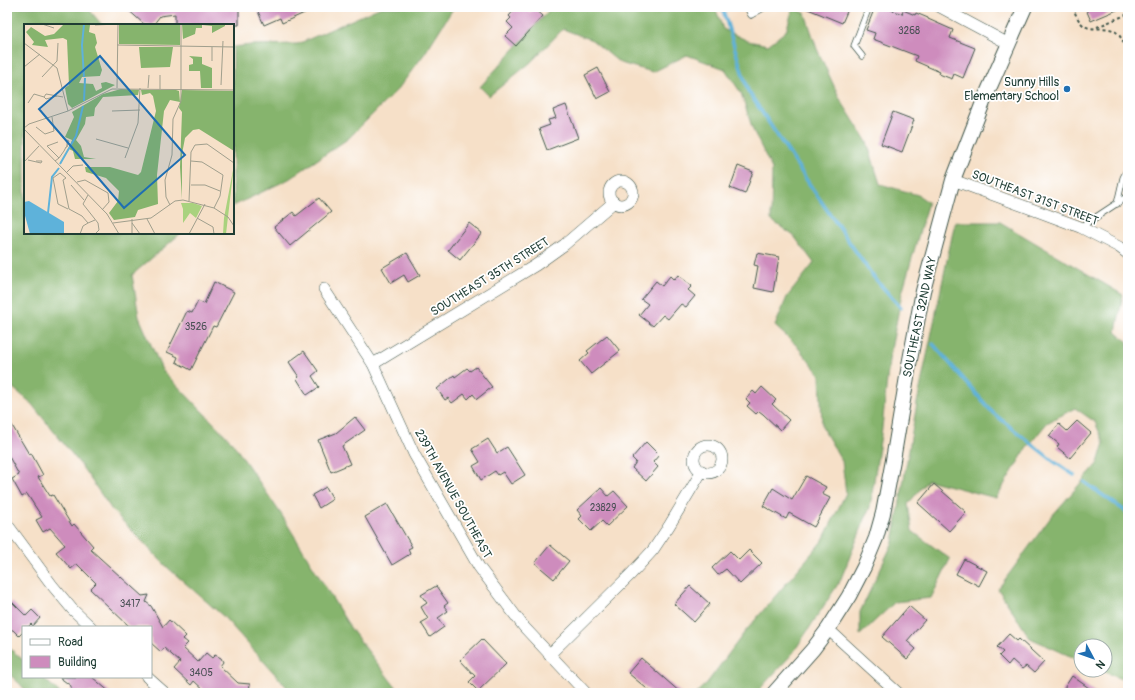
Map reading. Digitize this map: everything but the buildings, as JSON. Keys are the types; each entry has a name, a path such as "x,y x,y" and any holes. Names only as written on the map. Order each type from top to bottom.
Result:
{"street":[{"path":"940,7 1009,44"},
{"name":"SOUTHEAST 32ND WAY","path":"774,693 813,649 828,629 849,596 864,567 876,538 883,512 893,460 923,291 953,180 984,100 1025,7"},
{"name":"SOUTHEAST 31ST STREET","path":"953,180 1080,228 1119,247 1128,254"},
{"name":"SOUTHEAST 35TH STREET","path":"373,364 536,265 564,245 614,202"},
{"name":"239TH AVENUE SOUTHEAST","path":"324,289 366,351 414,454 479,567 524,627 586,693"},
{"path":"549,655 631,574 653,550 702,471"},
{"path":"7,524 57,591 72,609 90,626"},
{"path":"828,629 898,693"},
{"path":"148,678 165,693"}],"lane":[{"path":"747,7 750,15 765,7"},
{"path":"862,56 854,46 869,7"},
{"path":"1117,204 1123,178 1128,168"},
{"path":"1080,228 1128,196"}],"path":[{"path":"1073,7 1082,24 1087,28 1105,28 1114,31 1119,35 1128,52"},
{"path":"1094,28 1128,14"}],"green space":[{"path":"7,7 87,7 101,24 24,24 24,234 180,234 132,275 139,317 162,370 232,442 281,514 351,629 400,693 292,693 223,616 167,567 112,510 80,464 30,402 7,383"},
{"path":"381,7 454,7 425,53 398,89 349,138 289,179 234,206 234,47 298,44"},
{"path":"552,7 715,7 723,29 748,41 768,45 786,31 793,8 805,13 817,49 840,99 867,142 880,184 918,195 928,202 902,293 889,360 882,428 870,507 840,581 793,653 756,693 696,693 707,683 744,633 823,540 846,493 842,461 822,427 820,375 796,345 775,326 787,297 814,263 794,236 771,220 772,169 753,130 741,93 725,69 687,55 653,72 620,63 592,40 563,29 530,63 489,96 480,87"},
{"path":"955,222 1000,222 1123,295 1116,332 1128,342 1128,682 1113,676 1113,638 1073,638 1073,657 1030,638 998,589 1051,517 1098,463 1104,443 1095,422 1075,408 1047,423 1026,449 996,498 928,480 908,504 912,531 950,559 931,598 895,602 860,635 860,612 893,542 917,403"},
{"path":"7,646 22,659 22,678 43,678 60,693 28,693 7,672"}],"waterway":[{"path":"722,7 748,91 872,275 901,308"},
{"path":"933,344 993,413 1053,461 1074,475"},
{"path":"1084,482 1128,513"}],"place":[{"name":"Sunny Hills Elementary School","path":"1067,89"}]}
